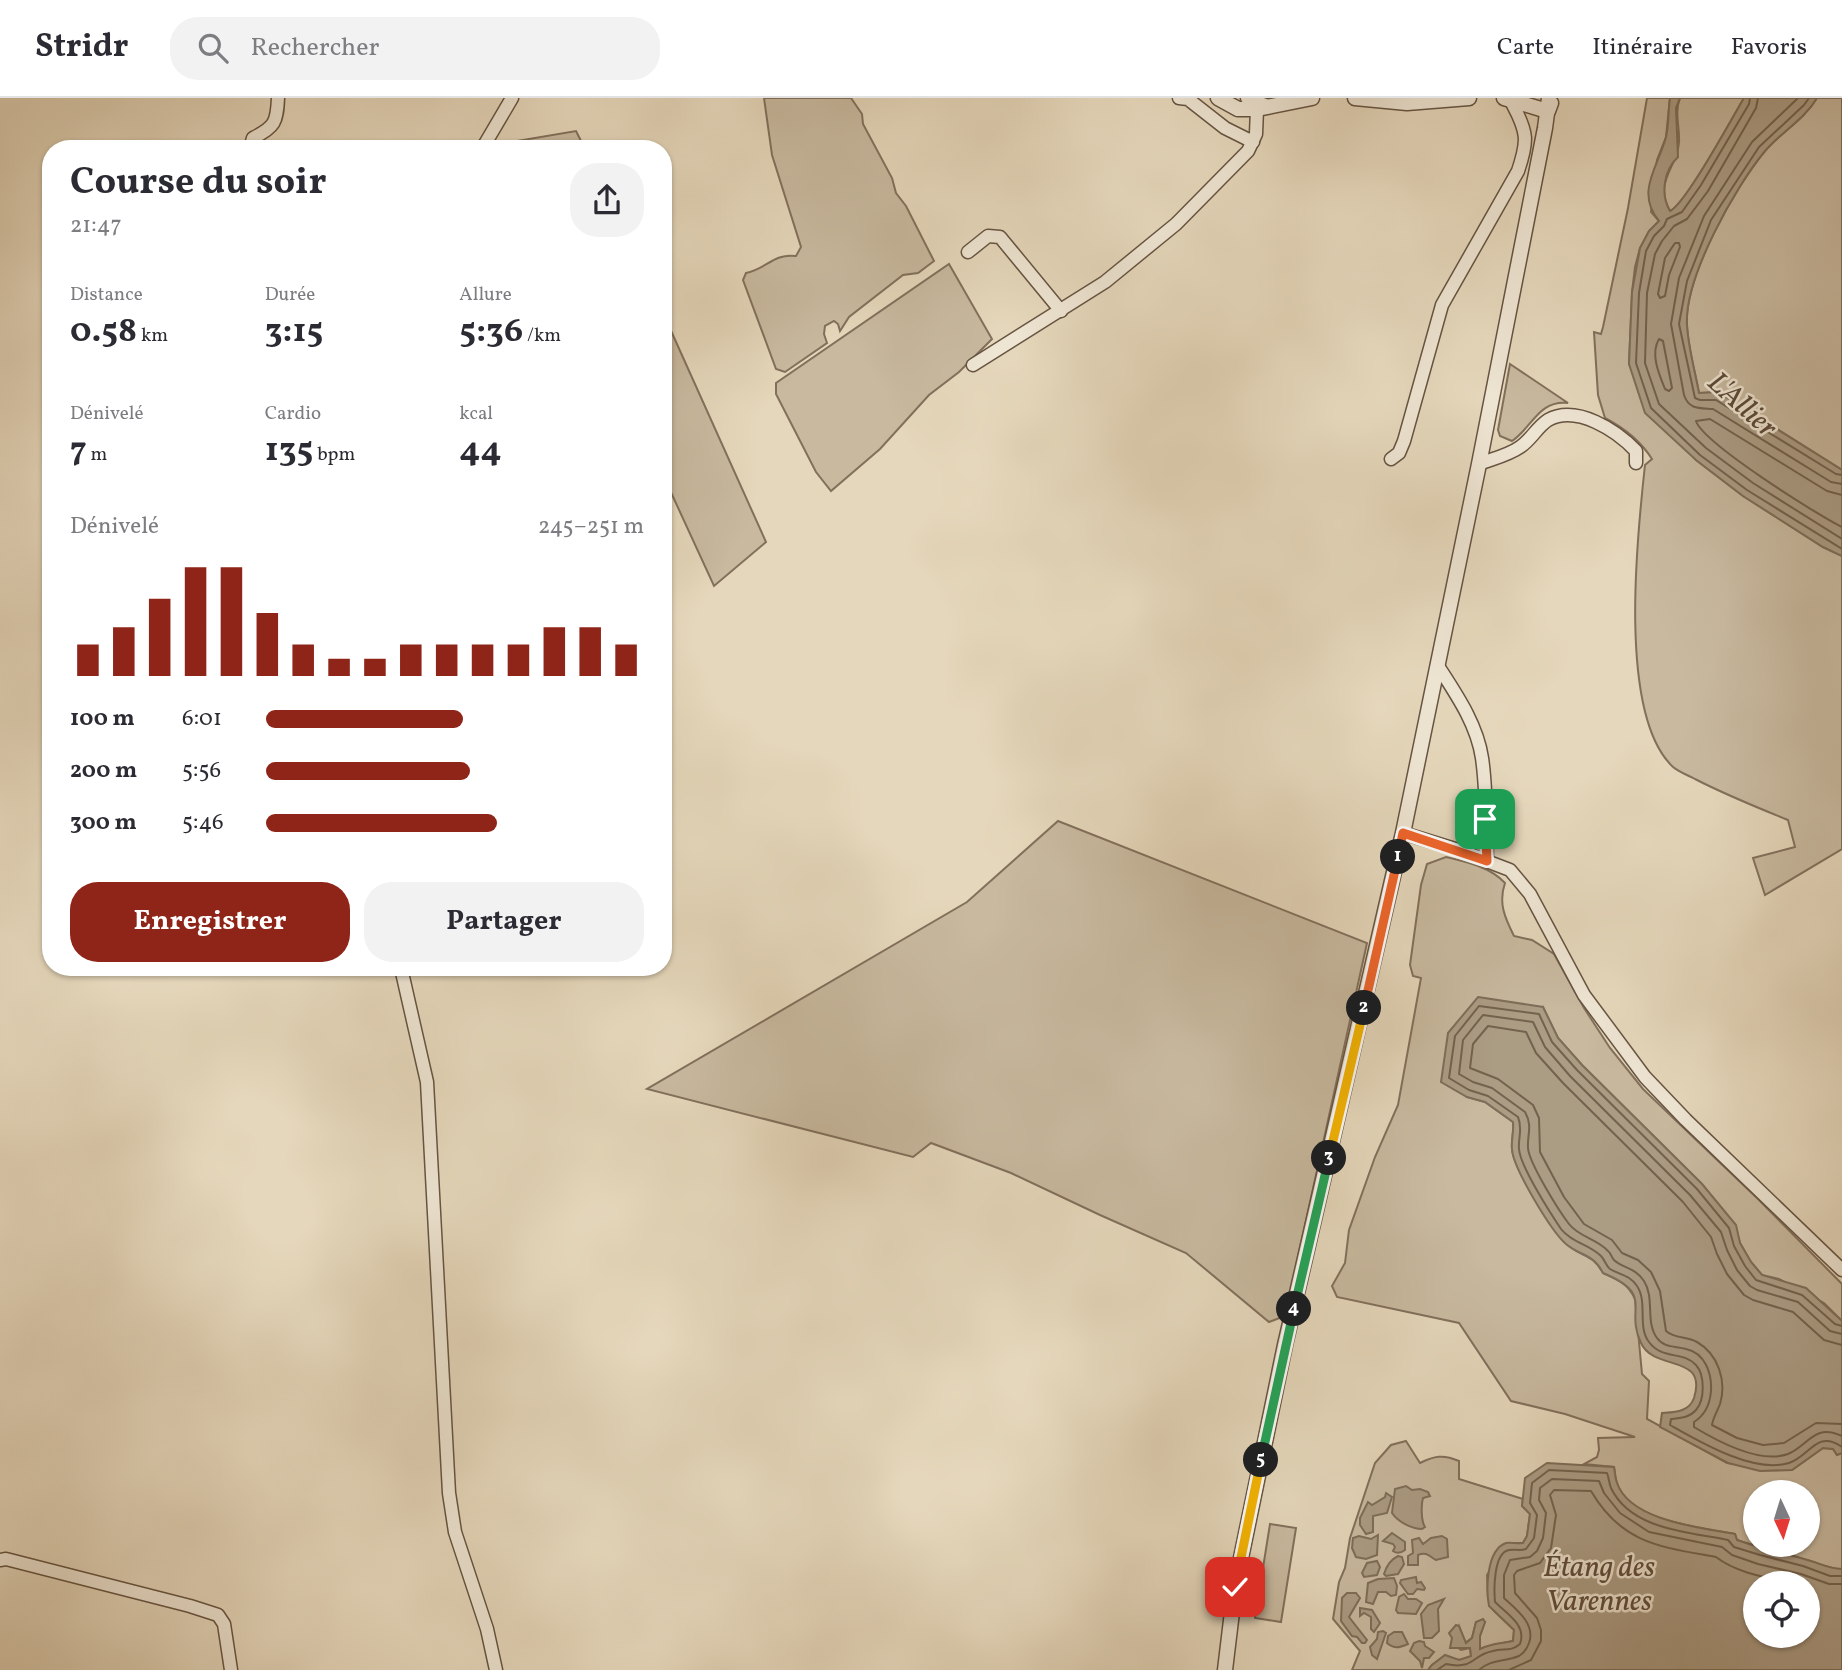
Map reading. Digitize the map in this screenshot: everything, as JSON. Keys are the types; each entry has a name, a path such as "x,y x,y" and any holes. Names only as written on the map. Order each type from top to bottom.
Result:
{"street":[{"path":"252,140 269,130 277,117 278,98"},
{"path":"487,140 512,98"},
{"path":"1179,98 1188,99 1226,128 1253,142"},
{"path":"1218,98 1238,109 1257,104 1312,98"},
{"path":"1355,98 1407,103 1469,98"},
{"path":"1391,460 1399,453 1404,442 1443,305 1518,171 1525,152 1525,128 1511,99 1552,100"},
{"path":"1225,1670 1235,1587 1285,1345 1403,833 1552,100"},
{"path":"1504,333 1546,167 1552,100"},
{"path":"973,365 1061,311 1131,263 1176,225 1248,150 1253,142 1257,104"},
{"path":"1525,128 1545,128"},
{"path":"968,252 988,236 1000,237 1061,311"},
{"path":"1479,464 1520,447 1548,420 1565,415 1591,421 1622,437 1636,451 1636,463"},
{"path":"1438,666 1461,702 1474,730 1482,757 1487,861"},
{"path":"1403,833 1510,870 1530,894 1584,995 1645,1077 1842,1270"},
{"path":"403,976 426,1082 449,1493 455,1532 482,1612 496,1670"},
{"path":"0,1560 6,1559 137,1592 218,1615 224,1624 231,1670"}],"shaded area":[{"path":"764,98 851,98 862,114 863,124 892,178 896,193 906,206 934,261 918,273 903,275 849,317 840,331 834,321 825,326 827,343 785,372 776,369 743,280 746,273 776,259 796,256 801,247 772,155"},
{"path":"1647,98 1670,98 1666,137 1657,160 1651,212 1659,221 1649,231 1640,248 1635,267 1629,364 1696,460 1743,496 1823,547 1842,556 1842,849 1765,895 1753,858 1795,847 1788,820 1718,790 1672,766 1655,741 1644,707 1635,623 1636,578 1645,465 1652,459 1631,435 1605,418 1598,395 1594,332 1601,334 1603,327"},
{"path":"1680,98 1744,98 1697,178 1670,211 1664,191 1678,151 1677,109"},
{"path":"1817,98 1842,98 1842,470 1718,392 1699,393 1687,325 1688,306 1702,259 1726,209 1765,151 1806,113"},
{"path":"576,131 580,140 523,140"},
{"path":"949,264 992,339 959,372 929,395 880,449 831,491 816,472 776,394 776,383"},
{"path":"672,333 766,542 714,586 672,495"},
{"path":"1510,364 1568,403 1558,403 1542,410 1512,441 1500,436 1498,430"},
{"path":"1058,821 1367,943 1285,1316 1269,1322 1186,1253 1011,1173 931,1143 913,1157 647,1089 967,902"},
{"path":"1446,857 1470,863 1499,877 1505,883 1502,904 1514,936 1532,940 1554,954 1610,1048 1643,1089 1842,1284 1842,1321 1824,1303 1779,1279 1762,1275 1740,1243 1735,1225 1702,1184 1582,1065 1558,1038 1543,1007 1467,1097 1485,1102 1513,1122 1514,1158 1545,1216 1570,1247 1592,1260 1603,1273 1622,1283 1635,1299 1642,1374 1649,1381 1647,1419 1727,1463 1792,1470 1823,1448 1833,1449 1837,1455 1842,1453 1842,1569 1801,1558 1820,1558 1820,1480 1743,1480 1743,1542 1737,1540 1735,1534 1686,1525 1651,1514 1624,1496 1617,1483 1614,1467 1584,1464 1597,1457 1598,1438 1635,1437 1565,1414 1511,1401 1459,1323 1337,1297 1332,1286 1345,1263 1349,1230 1375,1157 1398,1105 1421,978 1413,976 1410,965 1421,885 1427,864"},
{"path":"1406,1441 1420,1463 1448,1457 1459,1461 1459,1479 1523,1499 1522,1506 1530,1514 1527,1536 1523,1543 1507,1543 1487,1575 1488,1599 1494,1611 1514,1630 1513,1641 1480,1649 1480,1636 1485,1622 1476,1622 1472,1638 1465,1643 1459,1626 1451,1643 1461,1650 1470,1648 1471,1656 1468,1658 1458,1660 1445,1656 1428,1670 1352,1670 1360,1651 1333,1619 1339,1582 1345,1568 1350,1538 1375,1463 1391,1445"},
{"path":"1270,1524 1296,1528 1281,1622 1255,1618"}],"water":[{"name":"L'Allier","path":"1670,98 1680,98 1676,108 1678,157 1669,169 1664,190 1670,211 1697,178 1744,98 1817,98 1806,113 1765,151 1726,209 1702,259 1688,306 1687,325 1699,393 1718,392 1842,470 1842,556 1823,547 1743,496 1696,460 1645,413 1629,364 1632,292 1640,248 1649,231 1659,221 1652,210 1649,190 1650,179 1666,137"},
{"path":"1478,997 1543,1007 1558,1038 1702,1184 1736,1225 1740,1243 1762,1275 1806,1288 1842,1321 1842,1453 1837,1455 1833,1449 1823,1448 1792,1470 1760,1471 1728,1463 1660,1427 1662,1413 1681,1410 1692,1403 1696,1384 1693,1374 1687,1368 1657,1358 1648,1352 1637,1331 1636,1303 1629,1288 1603,1273 1591,1258 1571,1248 1551,1226 1514,1158 1513,1122 1485,1102 1467,1097 1441,1082 1448,1033"},
{"name":"Étang des Varennes","path":"1547,1463 1614,1467 1617,1483 1624,1496 1636,1506 1668,1520 1735,1534 1737,1540 1743,1542 1743,1558 1801,1558 1842,1569 1842,1670 1428,1670 1445,1655 1459,1660 1471,1656 1470,1648 1450,1648 1452,1638 1449,1633 1456,1625 1459,1626 1466,1643 1472,1638 1476,1622 1483,1619 1485,1622 1480,1636 1480,1649 1513,1641 1514,1630 1489,1606 1488,1581 1491,1562 1499,1547 1506,1543 1523,1543 1527,1536 1530,1514 1522,1506 1525,1478"},
{"path":"1406,1486 1412,1490 1428,1492 1430,1496 1423,1498 1425,1527 1422,1529 1406,1524 1392,1513 1395,1489"},
{"path":"1386,1493 1392,1497 1387,1513 1373,1516 1373,1532 1366,1534 1360,1525 1360,1518 1368,1502 1372,1505 1385,1497"},
{"path":"1392,1533 1405,1542 1405,1550 1394,1552 1393,1544 1383,1541"},
{"path":"1378,1535 1377,1555 1366,1559 1356,1557 1352,1548 1353,1538 1359,1536 1371,1539"},
{"path":"1442,1536 1447,1539 1448,1557 1436,1560 1421,1554 1418,1555 1418,1565 1408,1565 1408,1556 1413,1553 1412,1540 1419,1538 1423,1544 1431,1538"},
{"path":"1398,1556 1402,1557 1404,1564 1398,1574 1386,1576 1384,1574 1387,1566"},
{"path":"1377,1561 1380,1567 1377,1575 1364,1577 1362,1573 1367,1563"},
{"path":"1416,1577 1417,1583 1421,1582 1425,1588 1408,1594 1400,1583 1401,1580"},
{"path":"1394,1578 1396,1595 1378,1592 1373,1604 1366,1602 1368,1583"},
{"path":"1347,1593 1356,1593 1360,1598 1349,1617 1367,1640 1365,1643 1352,1636 1341,1621 1342,1598"},
{"path":"1404,1594 1408,1599 1416,1599 1422,1603 1416,1614 1398,1613 1396,1610 1399,1597"},
{"path":"1444,1599 1438,1609 1439,1631 1432,1638 1424,1638 1421,1614 1428,1605"},
{"path":"1360,1608 1372,1610 1380,1623 1374,1632 1371,1629 1371,1617 1364,1613 1360,1616"},
{"path":"1378,1632 1386,1633 1377,1659 1372,1655 1370,1647 1377,1639"},
{"path":"1394,1632 1402,1632 1408,1644 1397,1647 1387,1643 1388,1636"},
{"path":"1424,1642 1425,1646 1434,1652 1429,1658 1424,1658 1422,1668 1420,1661 1410,1651 1414,1643"}],"route":[{"path":"1235,1587 1285,1345 1403,833 1487,861 1485,819"}]}
